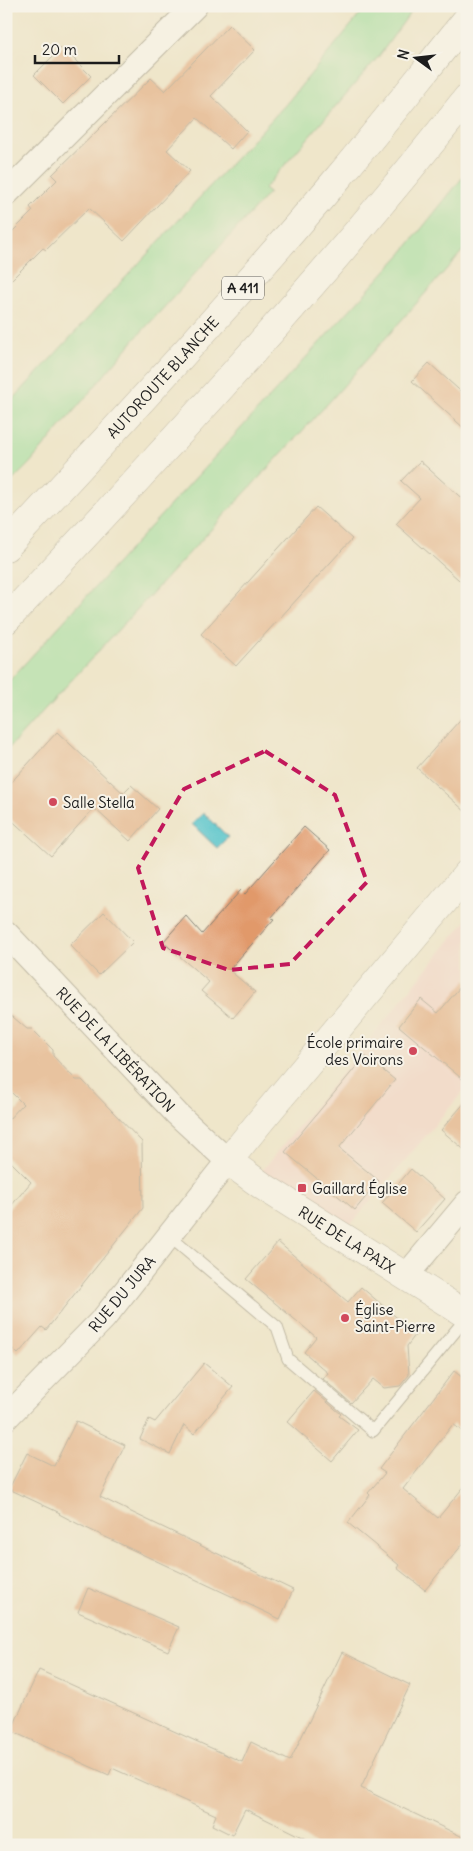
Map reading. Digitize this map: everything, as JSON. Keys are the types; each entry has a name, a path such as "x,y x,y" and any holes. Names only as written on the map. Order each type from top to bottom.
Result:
{"main road":[{"name":"AUTOROUTE BLANCHE","path":"6,547 122,424 232,301 339,177 467,19"},
{"path":"6,620 252,352 374,212 467,98"},
{"path":"228,1161 467,874"},
{"name":"RUE DE LA PAIX","path":"228,1161 264,1187 467,1316"}],"street":[{"path":"6,194 195,6"},
{"name":"RUE DE LA LIBÉRATION","path":"6,933 177,1114 228,1161"},
{"name":"RUE DU JURA","path":"6,1418 104,1318 228,1161"},
{"path":"405,1277 467,1203"}],"lane":[{"path":"169,1236 277,1327 288,1359 373,1431 467,1316"}],"highlighted area":[{"path":"265,751 335,795 367,882 290,964 229,970 163,948 138,868 184,789"}],"shaded area":[{"name":"École primaire des Voirons","path":"467,920 467,1087 347,1229 262,1171"}],"green space":[{"path":"367,6 415,6 379,56 264,189 269,193 134,340 29,464 6,487 6,407 286,104"},
{"path":"467,172 467,246 331,400 6,751 6,684 402,253"}],"water":[{"path":"204,813 228,837 217,848 192,824"}],"building":[{"path":"229,25 255,50 211,96 247,131 231,149 197,118 167,150 190,171 124,241 89,208 46,250 43,248 6,285 6,238 33,211 30,207 57,180 52,175 151,78 165,91"},
{"path":"62,47 91,76 63,104 34,75"},
{"path":"429,363 467,397 467,431 412,381"},
{"path":"420,461 467,503 467,587 396,524 420,498 401,481"},
{"path":"316,507 352,539 236,666 201,634"},
{"path":"467,712 467,813 417,768"},
{"name":"Salle Stella","path":"57,732 123,793 131,785 158,809 130,841 94,808 51,856 6,815 6,788"},
{"path":"304,827 330,850 271,918 274,919 229,970 255,992 233,1018 201,991 209,982 163,942 186,916 202,934 241,890 245,894"},
{"path":"104,912 133,942 99,975 70,945"},
{"path":"467,979 467,1083 399,1026 421,999 438,1013"},
{"path":"6,1011 27,1029 32,1029 53,1050 53,1056 76,1080 82,1080 142,1142 143,1208 46,1330 42,1327 18,1354 6,1343 6,1212 31,1182 6,1157 6,1122 23,1104 6,1087"},
{"path":"365,1056 395,1080 339,1148 379,1181 355,1210 285,1152"},
{"path":"467,1100 467,1152 441,1130"},
{"path":"411,1169 445,1199 416,1232 382,1203"},
{"name":"Église Saint-Pierre","path":"278,1242 348,1302 361,1287 416,1334 407,1346 409,1375 400,1386 384,1388 373,1379 351,1403 323,1379 328,1373 304,1352 316,1337 246,1279"},
{"path":"204,1363 233,1387 194,1434 184,1425 170,1454 140,1439 149,1419 155,1422"},
{"path":"454,1371 467,1381 467,1435 453,1424 403,1489 438,1518 467,1483 467,1539 425,1590 397,1568 399,1565 348,1523 370,1495 368,1493 385,1473 379,1469"},
{"path":"314,1391 341,1414 339,1416 358,1430 332,1461 287,1422"},
{"path":"76,1421 125,1445 100,1497 293,1590 280,1619 82,1526 60,1513 9,1489 27,1453 54,1466"},
{"path":"88,1588 179,1627 168,1651 78,1612"},
{"path":"342,1652 410,1685 361,1788 467,1839 467,1845 318,1845 245,1809 232,1835 212,1825 216,1815 112,1768 109,1775 11,1731 39,1670 242,1762 251,1742 290,1761"}],"place":[{"name":"Salle Stella","path":"53,802"},
{"name":"École primaire des Voirons","path":"413,1051"},
{"name":"Gaillard Église","path":"302,1188"},
{"name":"Église Saint-Pierre","path":"345,1318"}]}
